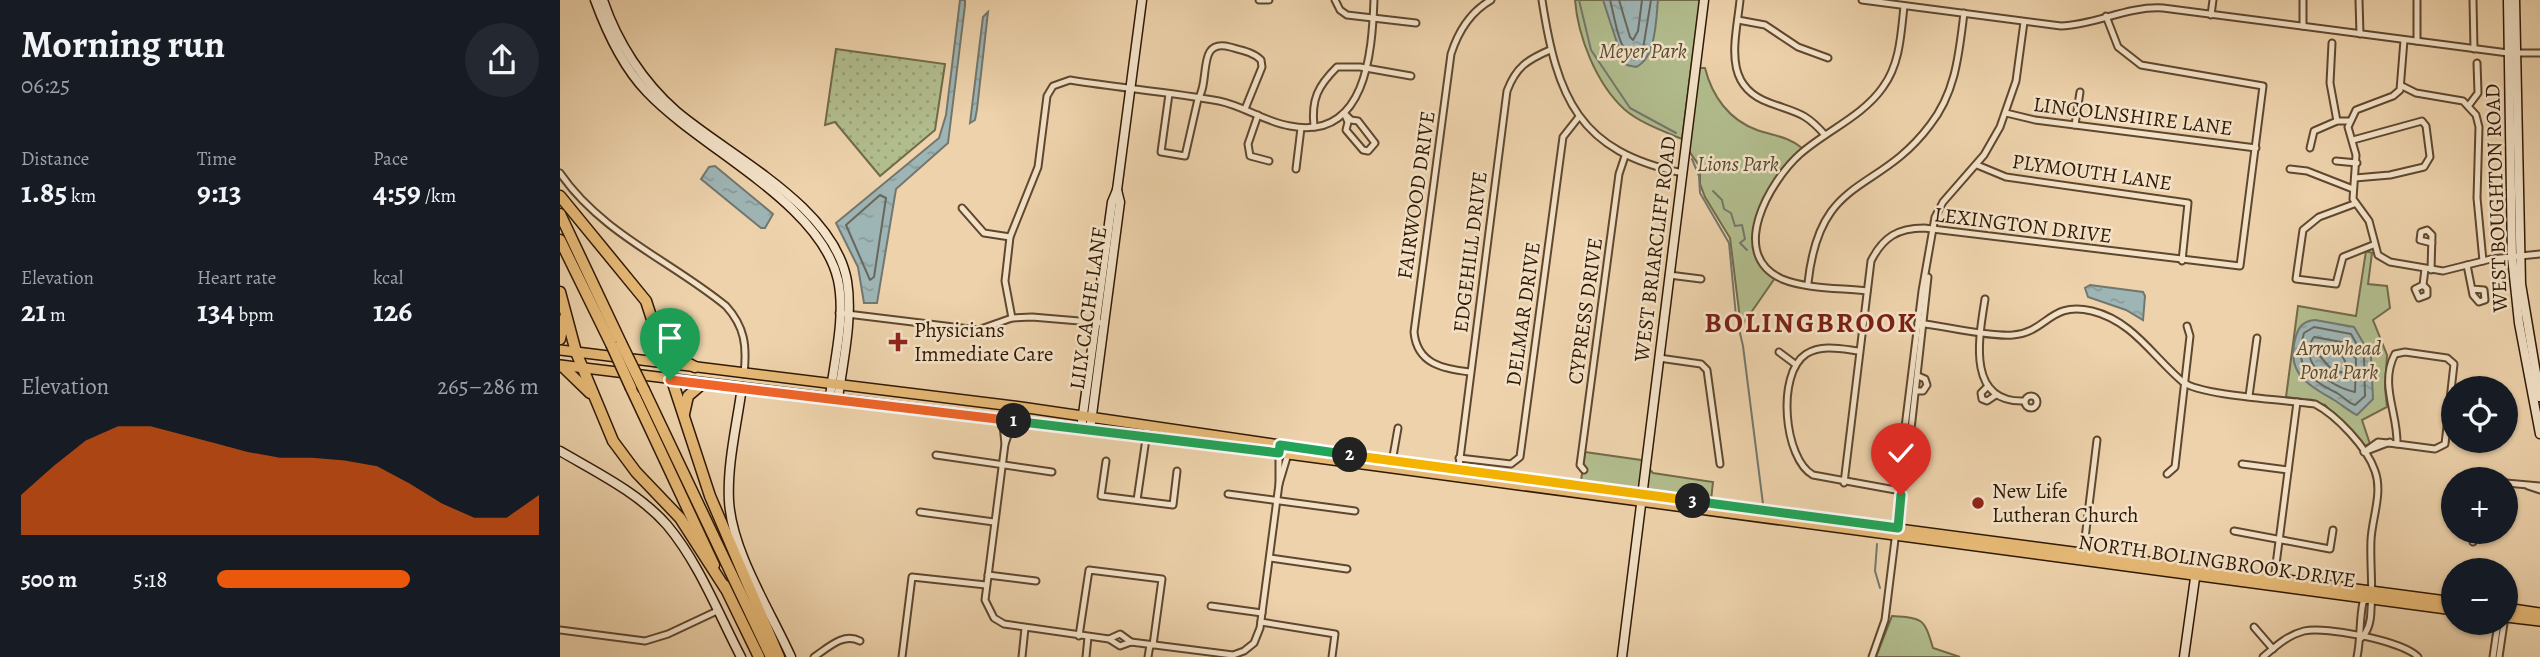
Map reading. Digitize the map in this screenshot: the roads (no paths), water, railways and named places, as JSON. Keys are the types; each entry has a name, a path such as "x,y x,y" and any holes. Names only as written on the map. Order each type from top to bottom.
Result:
{"highway":[{"path":"560,196 583,228 636,286 651,312 664,363 710,496 779,657"},
{"path":"560,214 616,343 631,388 759,657"},
{"path":"560,240 644,390 771,657"},
{"path":"561,297 576,352 586,369 593,396 612,441 680,519 726,588"},
{"path":"560,339 565,326 561,297"},
{"path":"658,333 670,354 695,367"},
{"path":"586,369 589,354"},
{"path":"561,366 593,396"},
{"path":"684,418 688,396 702,384"}],"main road":[{"path":"560,350 1087,416 1282,451"},
{"path":"561,366 1085,429 1146,439 1282,451"},
{"name":"NORTH BOLINGBROOK DRIVE","path":"1282,451 2274,582 2441,608"},
{"name":"NORTH BOLINGBROOK DRIVE","path":"2370,595 2441,601"},
{"path":"2518,609 2540,612"},
{"path":"2518,618 2540,621"}],"street":[{"path":"595,0 612,41 646,91 814,230 832,262 843,313"},
{"path":"603,0 633,61 675,110 808,211 822,226 842,264 847,281 834,398"},
{"name":"LILY CACHE LANE","path":"1085,429 1100,322 1112,202 1117,190 1131,89 1139,0"},
{"path":"1259,0 1269,0"},
{"path":"1335,0 1340,10 1347,15 1416,23"},
{"path":"1012,318 1005,281 1010,237 1038,167 1047,96 1053,86 1070,80 1168,94 1245,109 1301,128 1314,127 1344,113 1354,104 1363,86 1374,0"},
{"path":"1476,0 1481,6"},
{"name":"FAIRWOOD DRIVE","path":"1470,372 1442,368 1429,362 1419,350 1414,332 1451,54 1455,40 1481,6 1491,0"},
{"path":"1542,0 1549,50 1564,93 1578,118 1608,146 1625,156 1682,173"},
{"name":"WEST BRIARCLIFF ROAD","path":"1622,657 1704,0"},
{"path":"1740,0 1734,55 1737,75 1751,94 1795,109 1809,117 1825,135"},
{"path":"1862,0 2070,26 2105,16 2154,8 2474,49 2540,53"},
{"path":"2154,8 2155,0"},
{"path":"2211,15 2213,0"},
{"path":"2303,0 2303,26"},
{"path":"2359,0 2360,34"},
{"path":"2417,0 2417,41"},
{"path":"2473,0 2474,49"},
{"name":"WEST BOUGHTON ROAD","path":"2508,0 2512,53 2519,323 2540,434"},
{"name":"WEST BOUGHTON ROAD","path":"2512,53 2515,0"},
{"path":"1867,291 1788,281 1767,268 1759,256 1755,227 1780,177 1799,155 1871,102 1886,83 1897,58 1904,6"},
{"path":"1808,284 1816,237 1826,216 1844,195 1910,148 1936,117 1955,73 1964,13"},
{"path":"2105,16 2118,47 2141,65 2263,86 2256,148"},
{"path":"1738,20 1765,25 1798,47 1828,58"},
{"path":"1901,491 1898,483 1933,229 1940,205 1977,164 1996,136 2018,73 2024,22"},
{"path":"2404,40 2402,86 2397,94 2356,110 2349,121 2357,163 2354,204 2369,221 2373,245 2378,255 2387,261 2443,271 2483,261 2540,254"},
{"path":"2332,43 2330,83 2337,121"},
{"path":"1168,94 1161,152 1185,156 1198,99 1203,92 1206,55 1220,44 1255,54 1261,60 1262,66 1245,109"},
{"name":"EDGEHILL DRIVE","path":"1458,475 1507,91 1513,74 1527,60 1549,50"},
{"path":"2469,105 2478,93 2477,63"},
{"path":"1314,127 1314,96 1318,86 1337,67 1345,65 1411,76"},
{"path":"2402,86 2416,93 2463,101 2469,105 2479,128 2477,198 2483,261"},
{"path":"2075,125 2080,92"},
{"path":"1344,113 1358,121 1375,143 1372,148 1363,150 1346,130 1348,122 1344,113"},
{"name":"LINCOLNSHIRE LANE","path":"2006,113 2075,125 2256,148"},
{"path":"1258,115 1248,144 1250,156 1269,161"},
{"name":"DELMAR DRIVE","path":"1459,458 1511,464 1520,457 1563,137 1578,118"},
{"path":"2310,148 2314,131 2337,121 2349,121"},
{"path":"2353,140 2422,121 2426,126 2430,157 2424,167 2390,175 2355,178"},
{"path":"1296,169 1301,128"},
{"name":"LEXINGTON DRIVE","path":"1844,483 1871,261 1886,239 1908,228 1933,229 2240,266 2256,148"},
{"name":"CYPRESS DRIVE","path":"1584,470 1580,465 1619,174 1625,156"},
{"path":"2336,161 2357,163"},
{"name":"PLYMOUTH LANE","path":"1977,164 2006,177 2188,203 2182,261"},
{"path":"2290,169 2307,171 2353,189"},
{"path":"560,173 573,191 597,215 726,306 736,317 746,342 744,374"},
{"path":"2354,204 2319,216 2303,230 2296,279 2336,284 2343,257 2373,245"},
{"path":"962,208 984,233 1010,237"},
{"path":"2423,285 2432,243"},
{"name":"WEST BOUGHTON ROAD","path":"2516,257 2540,397"},
{"path":"2467,265 2472,289"},
{"path":"1670,275 1701,279"},
{"path":"1985,299 1980,331 1980,357 1987,387 2009,401 2024,401"},
{"path":"1921,323 2013,335 2036,329 2055,312 2074,308 2092,311 2129,328 2184,383 2216,391 2297,401 2327,411 2364,452 2376,471 2378,488 2371,535 2372,607 2367,632 2361,638 2357,657"},
{"path":"843,313 978,330 1012,318 1100,322"},
{"path":"1872,657 1885,620 1918,376 1921,323"},
{"path":"2167,474 2175,467 2190,336 2186,326"},
{"path":"2249,396 2257,338"},
{"path":"1859,351 1825,348 1808,353 1795,365 1788,384 1794,455 1808,472 1844,483 1901,491"},
{"path":"1779,352 1795,365"},
{"path":"2364,452 2393,443 2435,449 2445,444 2454,364 2447,358 2395,354 2388,383 2389,401 2397,427 2393,443"},
{"path":"1659,358 1701,365 1707,370 1720,464"},
{"path":"1916,391 1923,391 1927,385 1925,379 1918,376"},
{"path":"742,387 730,489 732,517 738,543 791,657"},
{"path":"1987,387 1981,393 1982,399 1987,401 1996,395"},
{"path":"2274,582 2297,401"},
{"path":"1009,420 1011,432 1005,444 986,585 985,600 994,618 1004,624 1025,628 1108,639 1120,646 1131,642"},
{"path":"1137,500 1147,425"},
{"path":"1392,465 1398,428"},
{"path":"2082,557 2097,440"},
{"path":"560,451 617,485 665,523 690,555 741,657"},
{"path":"1108,639 1120,634 1131,642 1214,655 1233,655 1244,651 1257,638 1270,558 1282,451"},
{"path":"936,456 1052,472"},
{"path":"1106,461 1101,496 1173,505 1177,471"},
{"path":"2242,464 2288,470"},
{"path":"2518,485 2540,488"},
{"path":"1228,494 1355,510"},
{"path":"920,512 994,522"},
{"path":"2234,531 2330,549 2333,530"},
{"path":"1270,558 1347,569"},
{"path":"1079,636 1089,570 1162,579 1148,657"},
{"path":"2184,657 2195,572"},
{"path":"988,575 1036,581"},
{"path":"902,657 912,577 986,585"},
{"path":"2361,638 2357,631 2363,602 2370,595"},
{"path":"1211,606 1262,613"},
{"path":"560,630 645,641 668,634 717,611"},
{"path":"1261,622 1335,634 1332,657"},
{"path":"2255,627 2273,649"},
{"path":"1022,657 1025,628"},
{"path":"2263,657 2284,640 2308,630 2403,646 2418,657"},
{"path":"2493,657 2496,635"},
{"path":"2499,657 2502,635"},
{"path":"814,657 842,638 852,637 860,641"},
{"path":"1086,657 1088,637"}],"water":[{"path":"960,0 965,0 965,5 948,143 896,189 877,303 864,303 858,267 836,223 939,138 946,115"},
{"path":"1603,0 1658,0 1651,47 1648,56 1636,67 1627,65 1622,58"},
{"path":"988,12 977,109 975,120 970,123 983,17"},
{"path":"715,166 773,214 765,228 761,228 701,179 709,167"},
{"path":"2090,285 2143,292 2143,320 2126,310 2088,297 2085,288"},
{"path":"2315,320 2354,327 2371,356 2373,399 2357,415 2307,382 2296,368 2293,349 2297,332 2305,323"}],"waterway":[{"path":"1579,0 1591,50 1630,108 1676,133"},
{"path":"1692,159 1699,176 1700,193 1729,243 1736,316 1743,346 1763,504"},
{"path":"1713,191 1722,200 1724,209 1731,213 1735,226 1742,225 1745,239 1740,243 1747,250"},
{"path":"1877,544 1875,571 1880,588"}],"place":[{"name":"Physicians Immediate Care","path":"898,342"},
{"name":"New Life Lutheran Church","path":"1978,503"}],"district":[{"name":"BOLINGBROOK","path":"1811,323"}],"park label":[{"name":"Meyer Park","path":"1643,51"},
{"name":"Lions Park","path":"1738,164"},
{"name":"Arrowhead Pond Park","path":"2339,360"}]}
